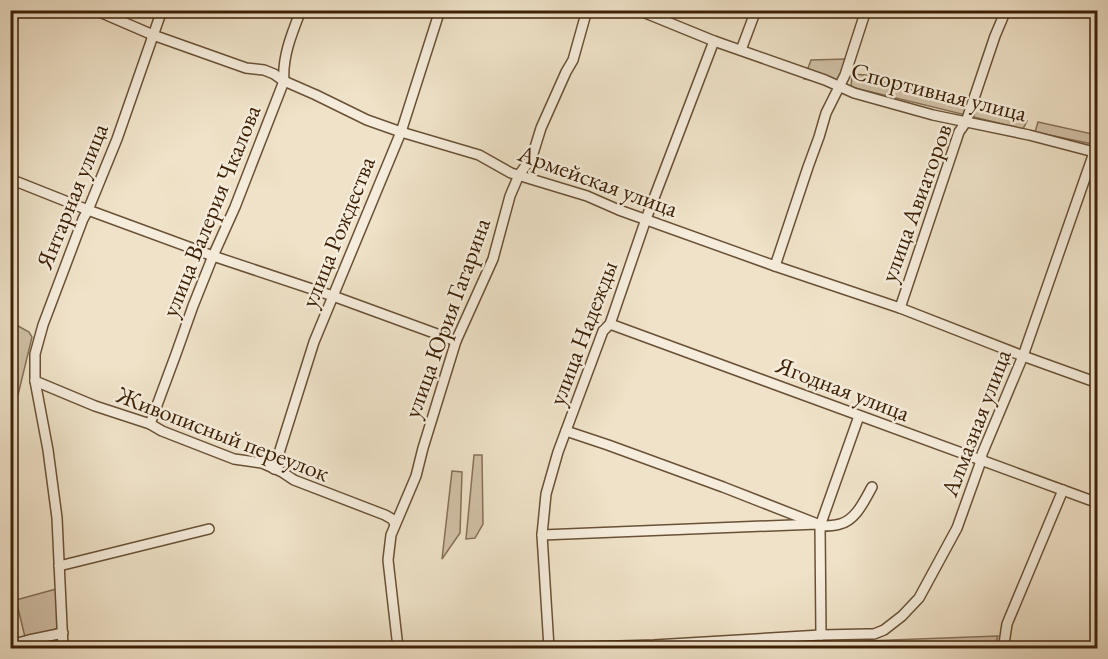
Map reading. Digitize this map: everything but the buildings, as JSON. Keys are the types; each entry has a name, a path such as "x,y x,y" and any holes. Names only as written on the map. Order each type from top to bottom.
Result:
{"street":[{"path":"10,25 16,10"},
{"name":"Армейская улица","path":"91,10 246,68 264,70 367,120 478,155 511,173 587,196 619,210 775,266 900,308 1098,383"},
{"name":"Янтарная улица","path":"63,648 57,518 48,450 35,381 35,354 43,325 83,219 117,139 162,10"},
{"name":"улица Валерия Чкалова","path":"150,424 193,306 235,207 284,81 285,57 301,10"},
{"name":"улица Рождества","path":"274,469 314,342 401,132 440,10"},
{"name":"улица Юрия Гагарина","path":"398,648 388,560 391,536 416,476 425,438 456,341 493,259 510,196 519,175 532,157 541,128 573,60 587,10"},
{"name":"Спортивная улица","path":"638,10 854,93 933,115 1029,135 1095,152"},
{"path":"741,50 756,10"},
{"path":"775,266 826,113 845,75 866,10"},
{"name":"улица Авиаторов","path":"900,308 959,132 966,122 1006,10"},
{"name":"улица Надежды","path":"549,648 542,535 546,494 558,452 603,331 610,324 646,219 714,41"},
{"name":"Алмазная улица","path":"549,648 874,634 884,630 902,616 919,598 957,528 982,454 1023,356 1098,141"},
{"path":"10,179 213,256 333,296 456,341"},
{"name":"Ягодная улица","path":"610,324 1098,503"},
{"name":"Живописный переулок","path":"35,381 95,406 150,424 162,431 234,459 262,463 302,483 385,514 395,524"},
{"path":"821,635 819,525 859,416"},
{"path":"566,431 723,487 819,525"},
{"path":"542,535 840,525 850,520 872,487"},
{"path":"1004,644 1007,624 1063,490"},
{"path":"59,566 209,529"},
{"path":"10,645 63,633"},
{"path":"1091,648 1098,646"}],"shaded area":[{"path":"846,59 849,65 836,85 804,79 811,60"},
{"path":"852,74 879,76 883,82 1027,121 1023,129 851,87"},
{"path":"1038,122 1097,135 1097,145 1035,132"},
{"path":"11,322 29,332 32,337 18,395 11,407"},
{"path":"474,455 482,455 483,524 475,538 466,539"},
{"path":"452,471 462,472 460,533 442,559"},
{"path":"56,589 60,627 25,637 16,600"},
{"path":"998,636 994,648 670,648"}]}
